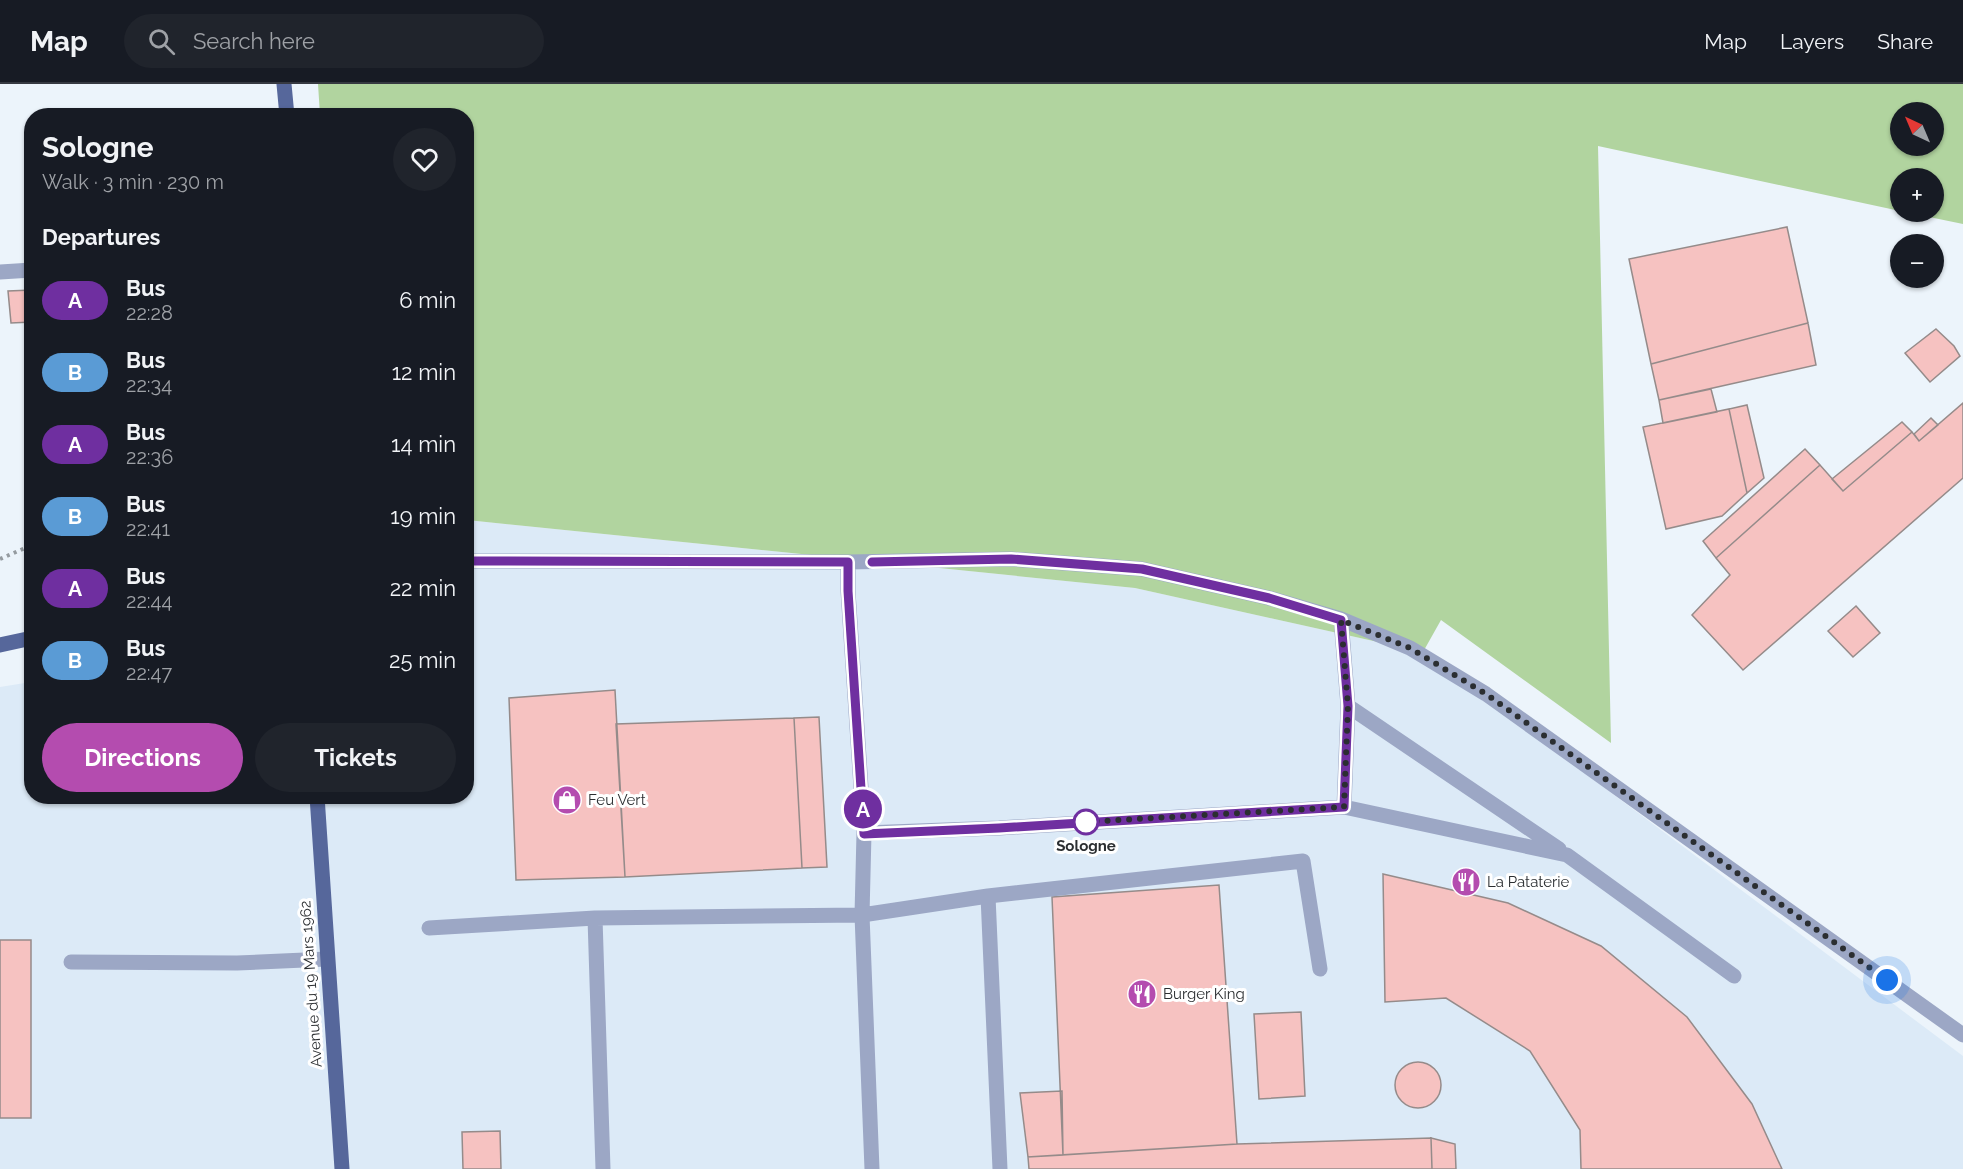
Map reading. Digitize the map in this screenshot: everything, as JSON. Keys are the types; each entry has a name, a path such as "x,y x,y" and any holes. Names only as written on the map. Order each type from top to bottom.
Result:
{"main road":[{"path":"284,84 286,108"},
{"path":"0,645 24,640"},
{"name":"Avenue du 19 Mars 1962","path":"317,804 342,1169"}],"street":[{"path":"0,272 24,270"},
{"path":"474,561 848,562 1011,559 1142,569 1269,598 1341,620 1410,648 1486,694 1963,1035"},
{"path":"848,562 864,834 862,915 872,1169"},
{"path":"1341,620 1348,706 1344,807"},
{"path":"1348,706 1567,855 1734,976"},
{"path":"864,834 1344,807 1567,855"},
{"path":"429,928 595,918 862,915 988,896 1303,861 1320,969"},
{"path":"988,896 1000,1169"},
{"path":"595,918 603,1169"},
{"path":"71,962 237,963 327,959"}],"path":[{"path":"0,559 24,548"}],"shaded area":[{"path":"474,521 1135,588 1423,652 1963,1056 1963,1169 0,1169 0,687 24,683 24,804 474,804"}],"green space":[{"path":"318,84 1963,84 1963,224 1944,220 1944,168 1890,168 1890,209 1598,146 1611,743 1441,620 1423,652 1135,588 474,521 474,108 320,108"}],"building":[{"path":"1787,227 1808,323 1651,364 1629,259"},
{"path":"24,290 24,322 11,323 8,291"},
{"path":"1808,323 1816,365 1659,400 1651,364"},
{"path":"1936,329 1954,346 1960,356 1930,382 1905,353"},
{"path":"1711,389 1717,412 1663,423 1659,400"},
{"path":"1963,403 1963,478 1743,670 1692,615 1730,575 1716,558 1820,465 1843,491 1912,432 1919,441"},
{"path":"1747,405 1764,478 1747,493 1729,409"},
{"path":"1729,409 1747,493 1722,516 1666,529 1643,427"},
{"path":"1931,418 1938,425 1919,441 1914,434"},
{"path":"1902,422 1912,432 1843,491 1832,479"},
{"path":"1805,449 1820,465 1716,558 1703,541"},
{"path":"1856,606 1880,633 1853,657 1828,631"},
{"name":"Feu Vert","path":"615,690 625,877 516,880 509,698"},
{"path":"819,717 827,867 802,868 794,718"},
{"path":"794,718 802,868 625,877 616,724"},
{"path":"1383,874 1508,903 1601,946 1687,1017 1752,1104 1782,1169 1581,1169 1580,1130 1530,1051 1446,998 1385,1002"},
{"name":"Burger King","path":"1219,885 1237,1144 1063,1155 1052,897"},
{"path":"0,940 31,940 31,1118 0,1118"},
{"path":"1301,1012 1305,1096 1259,1099 1254,1014"},
{"path":"1418,1062 1434,1069 1441,1085 1434,1101 1418,1108 1402,1101 1395,1085 1402,1069"},
{"path":"1062,1091 1063,1155 1028,1157 1020,1093"},
{"path":"500,1131 501,1169 463,1169 462,1132"},
{"path":"1431,1138 1455,1144 1456,1169 1432,1169"},
{"path":"1431,1138 1432,1169 1029,1169 1028,1157 1237,1144"}],"bus line":[{"name":"A","path":"474,561 848,562 864,834 1344,807 1348,706 1341,620 1269,598 1142,569 1011,559 872,562"}],"place":[{"name":"Feu Vert","path":"567,800"},
{"name":"Sologne","path":"1086,822"},
{"name":"La Pataterie","path":"1466,882"},
{"name":"Burger King","path":"1142,994"}],"route":[{"path":"1086,822 1344,807 1348,706 1341,620 1410,648 1486,694 1887,980"}]}
